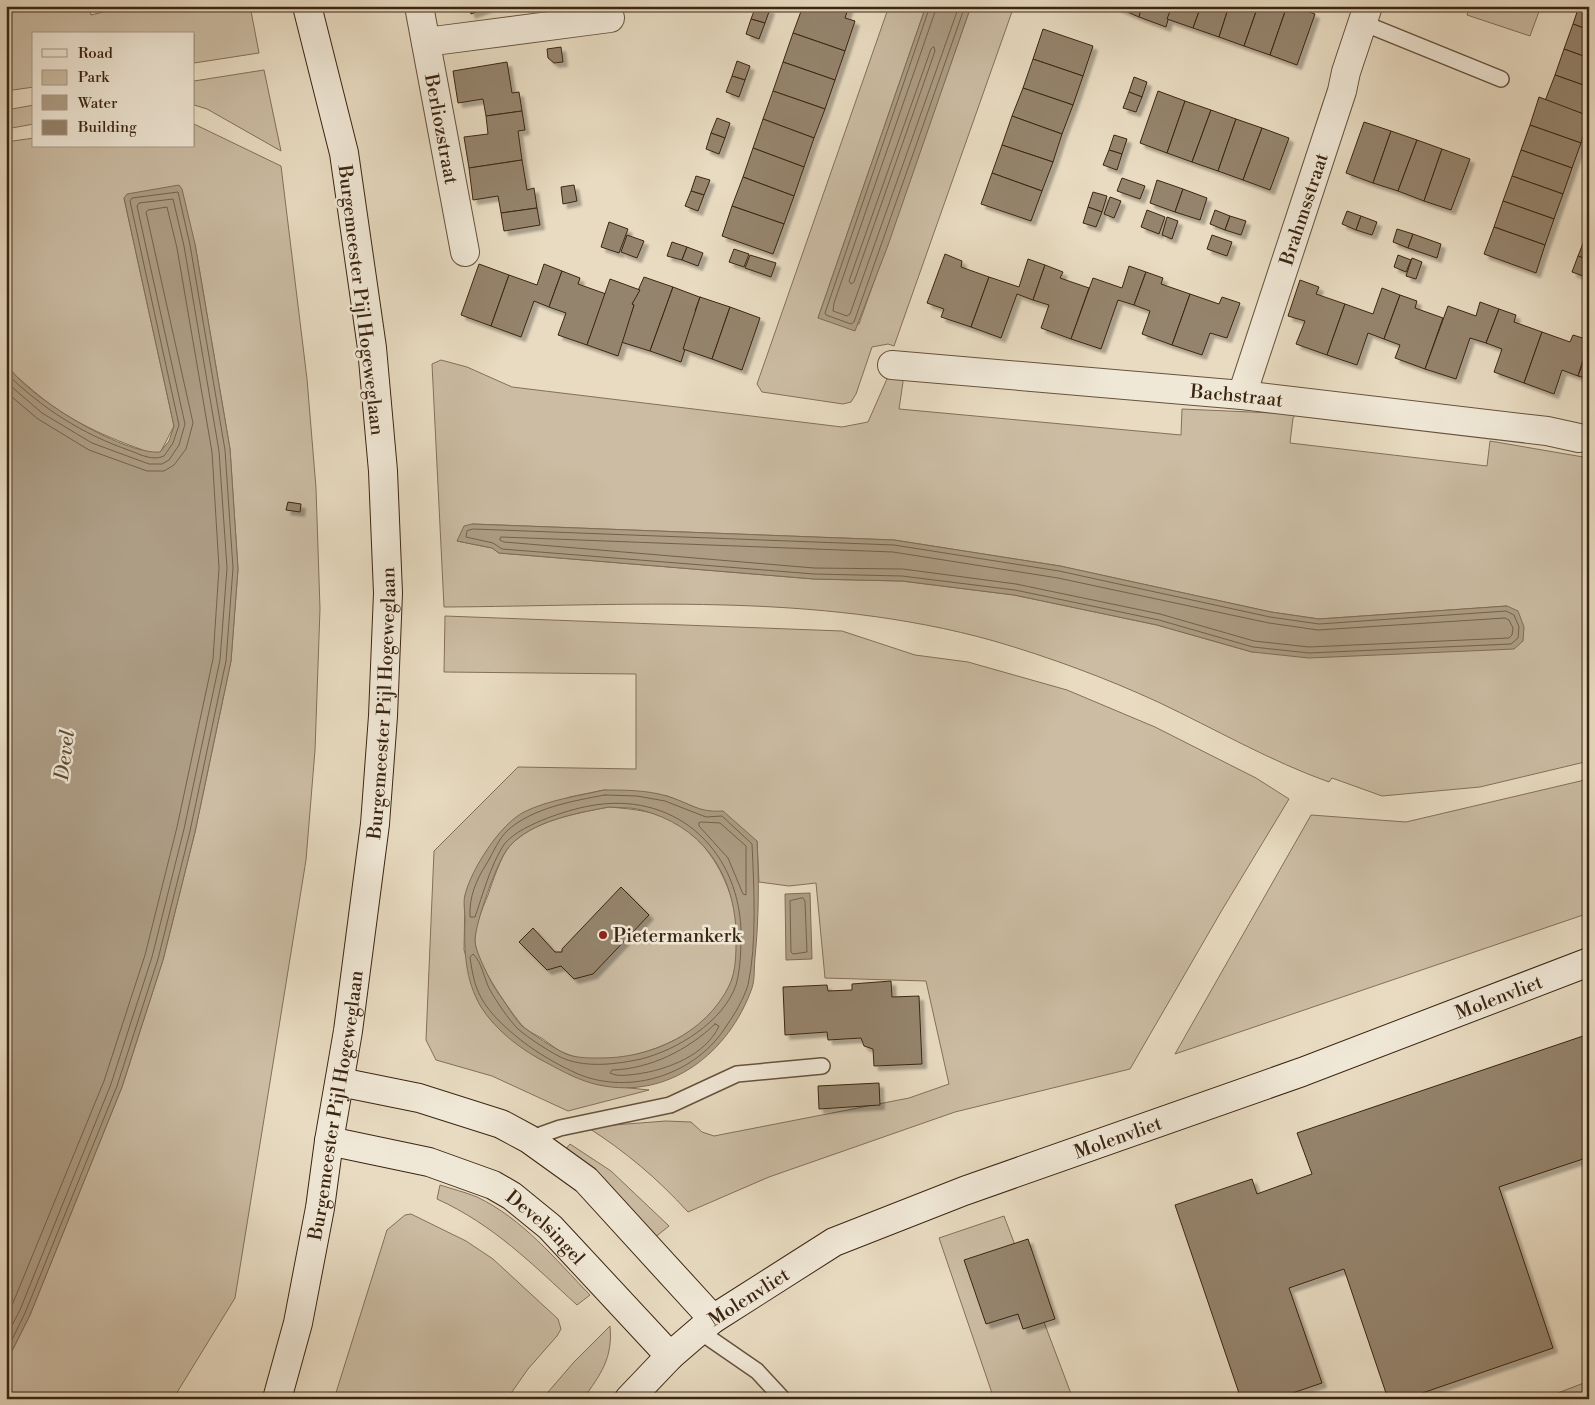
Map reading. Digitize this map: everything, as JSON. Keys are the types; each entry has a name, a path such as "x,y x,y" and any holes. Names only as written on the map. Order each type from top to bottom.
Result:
{"street":[{"name":"Burgemeester Pijl Hogeweglaan","path":"277,1399 298,1323 320,1208 329,1141 340,1082 375,824 383,716 388,593 383,471 369,329 344,153 307,6"},
{"name":"Berliozstraat","path":"419,6 465,252"},
{"name":"Brahmsstraat","path":"1242,395 1289,256 1366,14"},
{"path":"426,42 610,18"},
{"name":"Bachstraat","path":"892,365 1242,395 1547,430 1580,438"},
{"name":"Molenvliet","path":"670,1356 706,1325 834,1242 964,1191 1302,1072 1589,962"},
{"path":"340,1082 420,1098 501,1124 529,1139 586,1180 706,1325"},
{"name":"Develsingel","path":"329,1141 429,1162 493,1185 512,1196 550,1227 670,1356"},
{"path":"630,1399 670,1356"}],"lane":[{"name":"Brahmsstraat","path":"1366,14 1501,79"},
{"path":"529,1139 560,1128 670,1105 737,1074 822,1066"},
{"path":"706,1325 757,1371 783,1399"}],"green space":[{"path":"6,6 89,6 91,15 127,6 250,6 259,53 195,63 195,32 32,32 32,87 6,91"},
{"path":"889,6 926,6 818,318 859,324 971,6 1014,6 894,346 888,344 872,347 856,394 851,402 843,404 762,392 757,384"},
{"path":"1470,6 1541,6 1530,36 1467,15"},
{"path":"264,70 281,151 207,109 195,105 195,81"},
{"path":"32,105 32,124 6,129 6,110"},
{"path":"195,124 281,166 307,379 316,488 320,609 315,750 306,860 235,1298 173,1399 6,1399 6,1363 30,1315 122,1087 163,960 195,832 231,661 238,569 230,449 195,244 124,198 174,426 160,453 151,453 102,434 73,419 44,400 8,367 6,363 6,142 32,138 32,148 195,148"},
{"path":"441,360 467,367 512,387 842,427 868,422 890,372 900,372 903,382 899,409 1181,435 1182,409 1296,414 1293,418 1290,443 1487,466 1490,441 1589,458 1589,761 1480,787 1382,796 1332,778 1329,782 1307,774 1264,755 1158,702 1077,668 994,641 927,625 859,614 721,605 444,607 432,364","holes":["472,524 894,540 1060,566 1271,612 1319,619 1507,606 1252,652 1157,625 1014,595 902,581 814,579 499,553 492,548 457,541"]},
{"path":"445,616 842,631 915,655 968,662 1067,690 1155,727 1256,778 1289,799 1130,1069 955,1112 769,1177 688,1212 640,1166 587,1127 666,1121 691,1122 702,1132 714,1136 909,1098 949,1084 926,981 825,978 816,883 789,886 759,882 757,841 707,812 667,796 604,790 570,797 523,813 465,896 464,950 482,1008 600,1085 649,1090 568,1111 492,1076 436,1060 426,1040 434,851 518,767 636,769 636,674 444,672"},
{"path":"1589,779 1589,913 1175,1054 1311,815 1406,822"},
{"path":"609,807 654,813 679,824 698,840 713,859 725,882 734,906 738,932 737,957 731,982 720,1004 708,1018 691,1031 672,1042 627,1057 605,1060 585,1059 560,1051 522,1025 486,973 477,951 475,936 479,918 494,877 509,847 518,838 542,824 569,815"},
{"path":"570,1144 611,1171 669,1226 654,1238 565,1150"},
{"path":"440,1185 477,1197 494,1206 524,1228 590,1295 577,1305 512,1246 458,1209 437,1199"},
{"path":"411,1214 466,1241 493,1259 558,1319 561,1329 557,1336 528,1369 507,1399 334,1399 387,1230 405,1215"},
{"path":"1004,1216 1073,1399 994,1399 939,1238"},
{"path":"610,1326 608,1357 595,1382 583,1399 542,1399 574,1362"},
{"path":"1589,1381 1589,1399 1542,1399"}],"water":[{"path":"926,6 971,6 887,248 855,331 818,318"},
{"name":"Devel","path":"179,185 182,189 195,244 230,449 238,569 231,661 195,832 163,960 122,1087 30,1315 6,1363 6,363 33,391 76,421 123,444 160,452 169,441 174,426 124,198 127,194"},
{"path":"472,524 894,540 1060,566 1271,612 1319,619 1507,606 1518,611 1524,627 1523,641 1514,649 1309,658 1252,652 1157,625 1014,595 902,581 814,579 499,553 492,548 457,541 464,526"},
{"path":"604,790 651,793 667,796 700,809 723,811 757,841 758,899 754,977 752,988 742,1011 728,1033 712,1051 693,1066 672,1078 649,1085 625,1088 599,1085 579,1079 529,1053 511,1040 494,1024 481,1007 472,986 465,954 464,898 473,873 496,837 515,818 533,808 553,801","holes":["609,807 637,809 662,817 680,827 710,853 728,888 733,908 736,930 735,966 732,980 719,1003 706,1018 674,1040 637,1054 618,1057 578,1057 556,1049 522,1026 495,988 484,968 475,942 482,908 499,864 509,847 518,838 542,824 583,812"]},
{"path":"810,893 812,959 786,960 785,894"}],"building":[{"path":"468,6 491,6 471,14"},
{"path":"756,6 770,9 765,23 751,19"},
{"path":"803,6 849,6 845,18 855,21 845,51 793,33"},
{"path":"1114,6 1142,6 1139,17"},
{"path":"1142,6 1172,6 1166,27 1139,17"},
{"path":"1172,6 1201,6 1193,28 1167,19"},
{"path":"1201,6 1229,6 1219,37 1193,28"},
{"path":"1229,6 1258,6 1244,46 1219,37"},
{"path":"1258,6 1287,6 1270,55 1244,46"},
{"path":"1287,6 1294,6 1315,14 1297,65 1270,55"},
{"path":"1579,6 1589,6 1589,30 1573,24"},
{"path":"751,19 765,23 759,39 746,34"},
{"path":"1573,24 1589,30 1589,58 1564,49"},
{"path":"1043,29 1093,46 1083,76 1033,59"},
{"path":"793,33 845,51 835,80 783,62"},
{"path":"561,47 563,62 554,63 548,58 547,49"},
{"path":"1564,49 1589,58 1589,87 1555,75"},
{"path":"1033,59 1083,76 1073,105 1023,88"},
{"path":"737,61 750,66 745,80 732,76"},
{"path":"507,62 512,93 519,92 522,111 486,116 483,99 458,103 453,71"},
{"path":"783,62 835,80 825,109 773,91"},
{"path":"1555,75 1589,87 1589,116 1545,101"},
{"path":"732,76 745,80 739,97 726,92"},
{"path":"1134,77 1147,82 1142,97 1129,92"},
{"path":"1023,88 1073,105 1062,134 1012,116"},
{"path":"773,91 825,109 814,138 763,119"},
{"path":"1158,91 1185,101 1167,153 1140,143"},
{"path":"1129,92 1142,97 1136,112 1123,108"},
{"path":"1539,97 1589,116 1581,143 1530,125"},
{"path":"1185,101 1211,110 1192,162 1167,153"},
{"path":"1211,110 1236,119 1218,171 1192,162"},
{"path":"522,111 525,130 518,131 522,160 469,168 464,137 488,134 486,116"},
{"path":"1012,116 1062,134 1053,162 1002,145"},
{"path":"717,118 730,123 725,138 711,133"},
{"path":"763,119 814,138 804,167 753,148"},
{"path":"1236,119 1262,128 1243,180 1218,171"},
{"path":"1364,122 1391,131 1373,183 1346,173"},
{"path":"1530,125 1581,143 1572,168 1521,150"},
{"path":"1262,128 1289,138 1270,190 1243,180"},
{"path":"1391,131 1417,140 1398,191 1373,183"},
{"path":"711,133 725,138 719,154 706,149"},
{"path":"1114,135 1127,139 1122,154 1109,150"},
{"path":"1417,140 1442,149 1424,201 1398,191"},
{"path":"1002,145 1053,162 1042,191 992,173"},
{"path":"753,148 804,167 794,196 743,177"},
{"path":"1442,149 1470,159 1451,210 1424,201"},
{"path":"1109,150 1122,154 1117,170 1103,165"},
{"path":"1521,150 1572,168 1563,194 1512,176"},
{"path":"522,160 527,190 534,188 537,208 501,213 498,196 473,200 469,168"},
{"path":"992,173 1042,191 1031,221 981,204"},
{"path":"696,176 710,180 704,195 691,191"},
{"path":"1512,176 1563,194 1554,219 1503,201"},
{"path":"743,177 794,196 784,224 732,206"},
{"path":"1122,178 1145,186 1140,199 1117,191"},
{"path":"1157,180 1183,189 1175,212 1150,203"},
{"path":"574,185 577,201 563,204 561,187"},
{"path":"1183,189 1207,198 1200,220 1175,212"},
{"path":"691,191 704,195 698,211 685,206"},
{"path":"1093,192 1107,196 1102,212 1088,207"},
{"path":"1110,197 1121,201 1114,218 1104,214"},
{"path":"1503,201 1554,219 1545,245 1494,227"},
{"path":"732,206 784,224 773,254 722,236"},
{"path":"1088,207 1102,212 1096,227 1083,223"},
{"path":"537,208 540,225 504,231 501,213"},
{"path":"1147,210 1165,217 1159,234 1141,227"},
{"path":"1215,210 1230,216 1225,230 1210,224"},
{"path":"1347,211 1361,216 1356,230 1342,224"},
{"path":"1230,216 1246,221 1241,235 1225,230"},
{"path":"1361,216 1377,222 1372,235 1356,230"},
{"path":"1167,217 1178,221 1172,239 1162,235"},
{"path":"609,222 628,229 619,253 601,247"},
{"path":"1494,227 1545,245 1536,273 1484,254"},
{"path":"1397,229 1413,234 1408,248 1393,242"},
{"path":"1413,234 1441,244 1437,258 1408,248"},
{"path":"627,235 644,241 637,258 621,252"},
{"path":"1212,235 1232,242 1227,256 1207,249"},
{"path":"1584,241 1589,243 1589,260 1578,256"},
{"path":"672,242 687,247 682,260 667,256"},
{"path":"687,247 703,253 698,266 682,260"},
{"path":"734,249 749,254 744,267 729,262"},
{"path":"945,254 962,261 961,267 989,277 971,327 941,317 944,309 927,303"},
{"path":"750,255 776,263 771,277 745,268"},
{"path":"1398,255 1411,260 1406,272 1394,267"},
{"path":"1578,256 1589,260 1586,277 1572,272"},
{"path":"1412,258 1422,262 1416,279 1406,276"},
{"path":"1028,259 1045,265 1033,300 1017,294 1001,338 971,327 989,277 1019,287"},
{"path":"479,264 509,275 491,326 461,315"},
{"path":"544,264 562,271 549,307 534,301 521,337 491,326 509,275 537,285"},
{"path":"1045,265 1063,272 1060,278 1089,288 1071,339 1041,328 1049,305 1033,300"},
{"path":"1129,266 1146,272 1134,305 1118,300 1101,349 1071,339 1093,278 1122,288"},
{"path":"562,271 580,278 578,284 606,294 587,345 558,335 566,313 549,307"},
{"path":"1146,272 1163,278 1161,284 1190,294 1172,345 1142,334 1150,311 1134,305"},
{"path":"644,277 673,287 650,351 621,342 634,305 632,304"},
{"path":"610,279 640,290 632,304 634,305 618,356 587,345"},
{"path":"1300,280 1319,287 1316,294 1345,304 1327,355 1296,344 1305,321 1288,316"},
{"path":"673,287 700,297 681,362 650,351"},
{"path":"1382,288 1400,295 1384,339 1368,333 1357,365 1327,355 1345,304 1373,314"},
{"path":"1190,294 1219,304 1222,297 1240,303 1227,338 1210,333 1202,355 1172,345"},
{"path":"1400,295 1417,301 1415,308 1443,318 1425,369 1395,358 1400,345 1384,339"},
{"path":"700,297 730,307 712,359 683,349"},
{"path":"1480,302 1499,309 1486,343 1470,338 1456,379 1425,369 1448,306 1476,316"},
{"path":"730,307 760,318 742,370 712,359"},
{"path":"1499,309 1516,315 1514,322 1542,332 1524,383 1494,372 1502,349 1486,343"},
{"path":"1542,332 1570,342 1573,335 1589,340 1578,376 1562,370 1554,394 1524,383"},
{"path":"1589,346 1589,379 1578,376"},
{"path":"288,502 301,504 300,512 286,510"},
{"name":"Pietermankerk","path":"621,887 649,915 593,974 574,979 561,966 547,970 519,942 533,928 555,952 562,952 562,949"},
{"path":"891,981 892,997 919,996 922,1064 874,1066 873,1049 864,1046 861,1038 828,1040 827,1032 785,1035 783,987 827,985 828,991 852,990 852,984"},
{"path":"1589,1034 1589,1157 1499,1187 1553,1348 1405,1399 1388,1399 1344,1269 1289,1288 1322,1383 1275,1399 1241,1399 1175,1205 1252,1179 1257,1194 1312,1174 1297,1133"},
{"path":"879,1083 880,1105 819,1109 818,1086"},
{"path":"1028,1239 1055,1319 1023,1329 1018,1314 986,1324 964,1260"}],"place":[{"name":"Pietermankerk","path":"603,935"}]}
